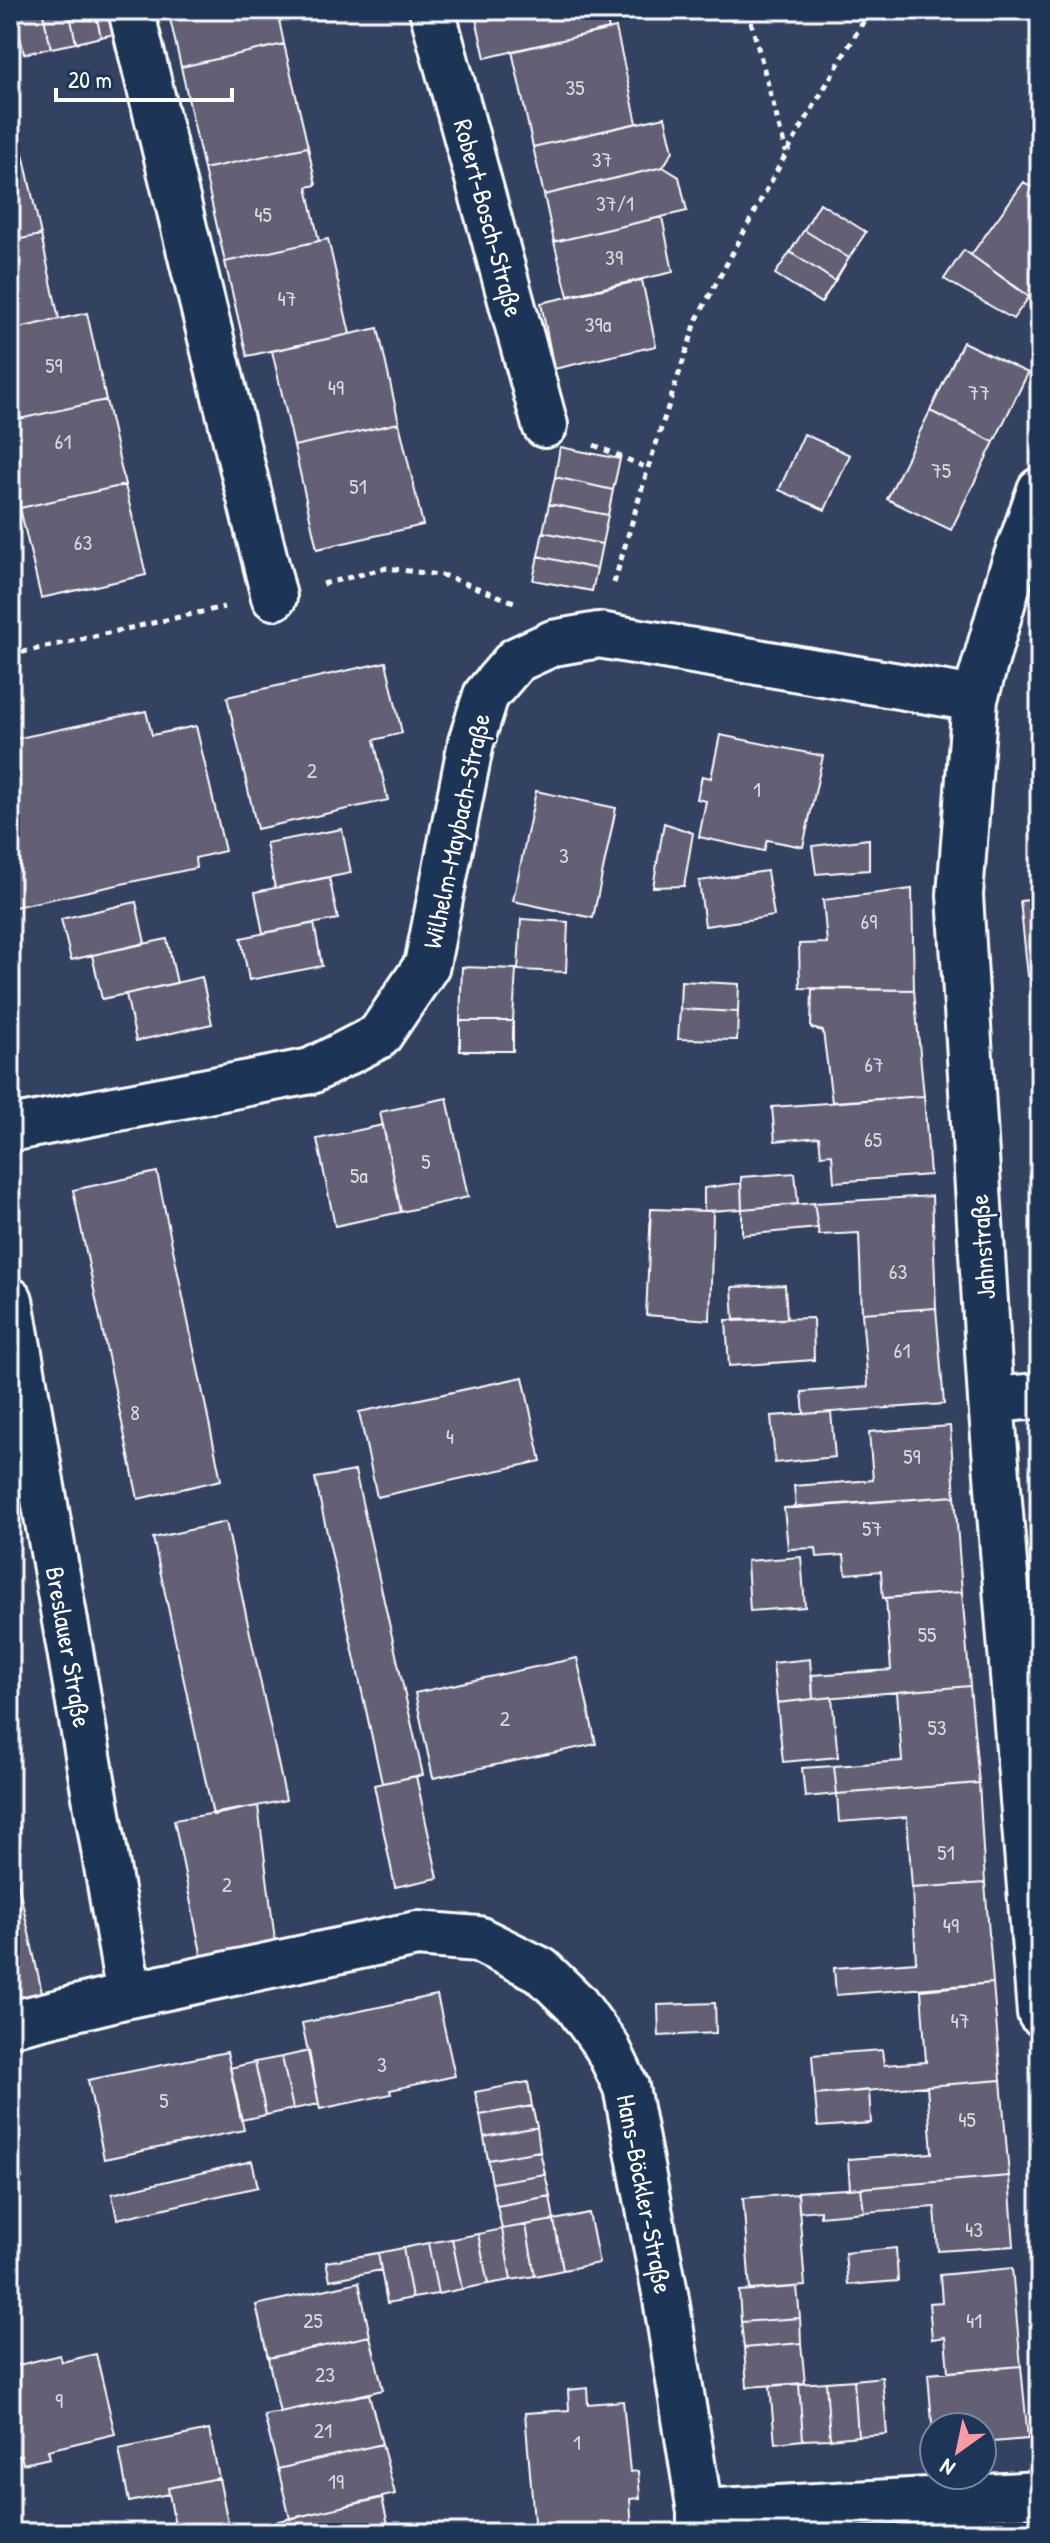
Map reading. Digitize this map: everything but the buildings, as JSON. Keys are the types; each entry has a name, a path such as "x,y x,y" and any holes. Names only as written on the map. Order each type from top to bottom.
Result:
{"street":[{"path":"131,10 274,597"},
{"name":"Robert-Bosch-Straße","path":"432,10 545,425"},
{"name":"Jahnstraße","path":"1040,490 1011,573 975,699 960,895 991,1400 1040,2013"},
{"name":"Wilhelm-Maybach-Straße","path":"10,1129 311,1071 379,1036 427,965 471,742 486,695 516,660 553,643 599,635 975,699"},
{"name":"Breslauer Straße","path":"10,1300 129,1995"},
{"path":"991,1400 1040,1396"},
{"name":"Hans-Böckler-Straße","path":"10,2024 129,1995 417,1934 478,1939 541,1970 576,2004 607,2047 626,2087 665,2293 700,2522 1040,2494"}],"path":[{"path":"748,10 787,152"},
{"path":"599,635 648,468 697,319 787,152 870,10"}]}
